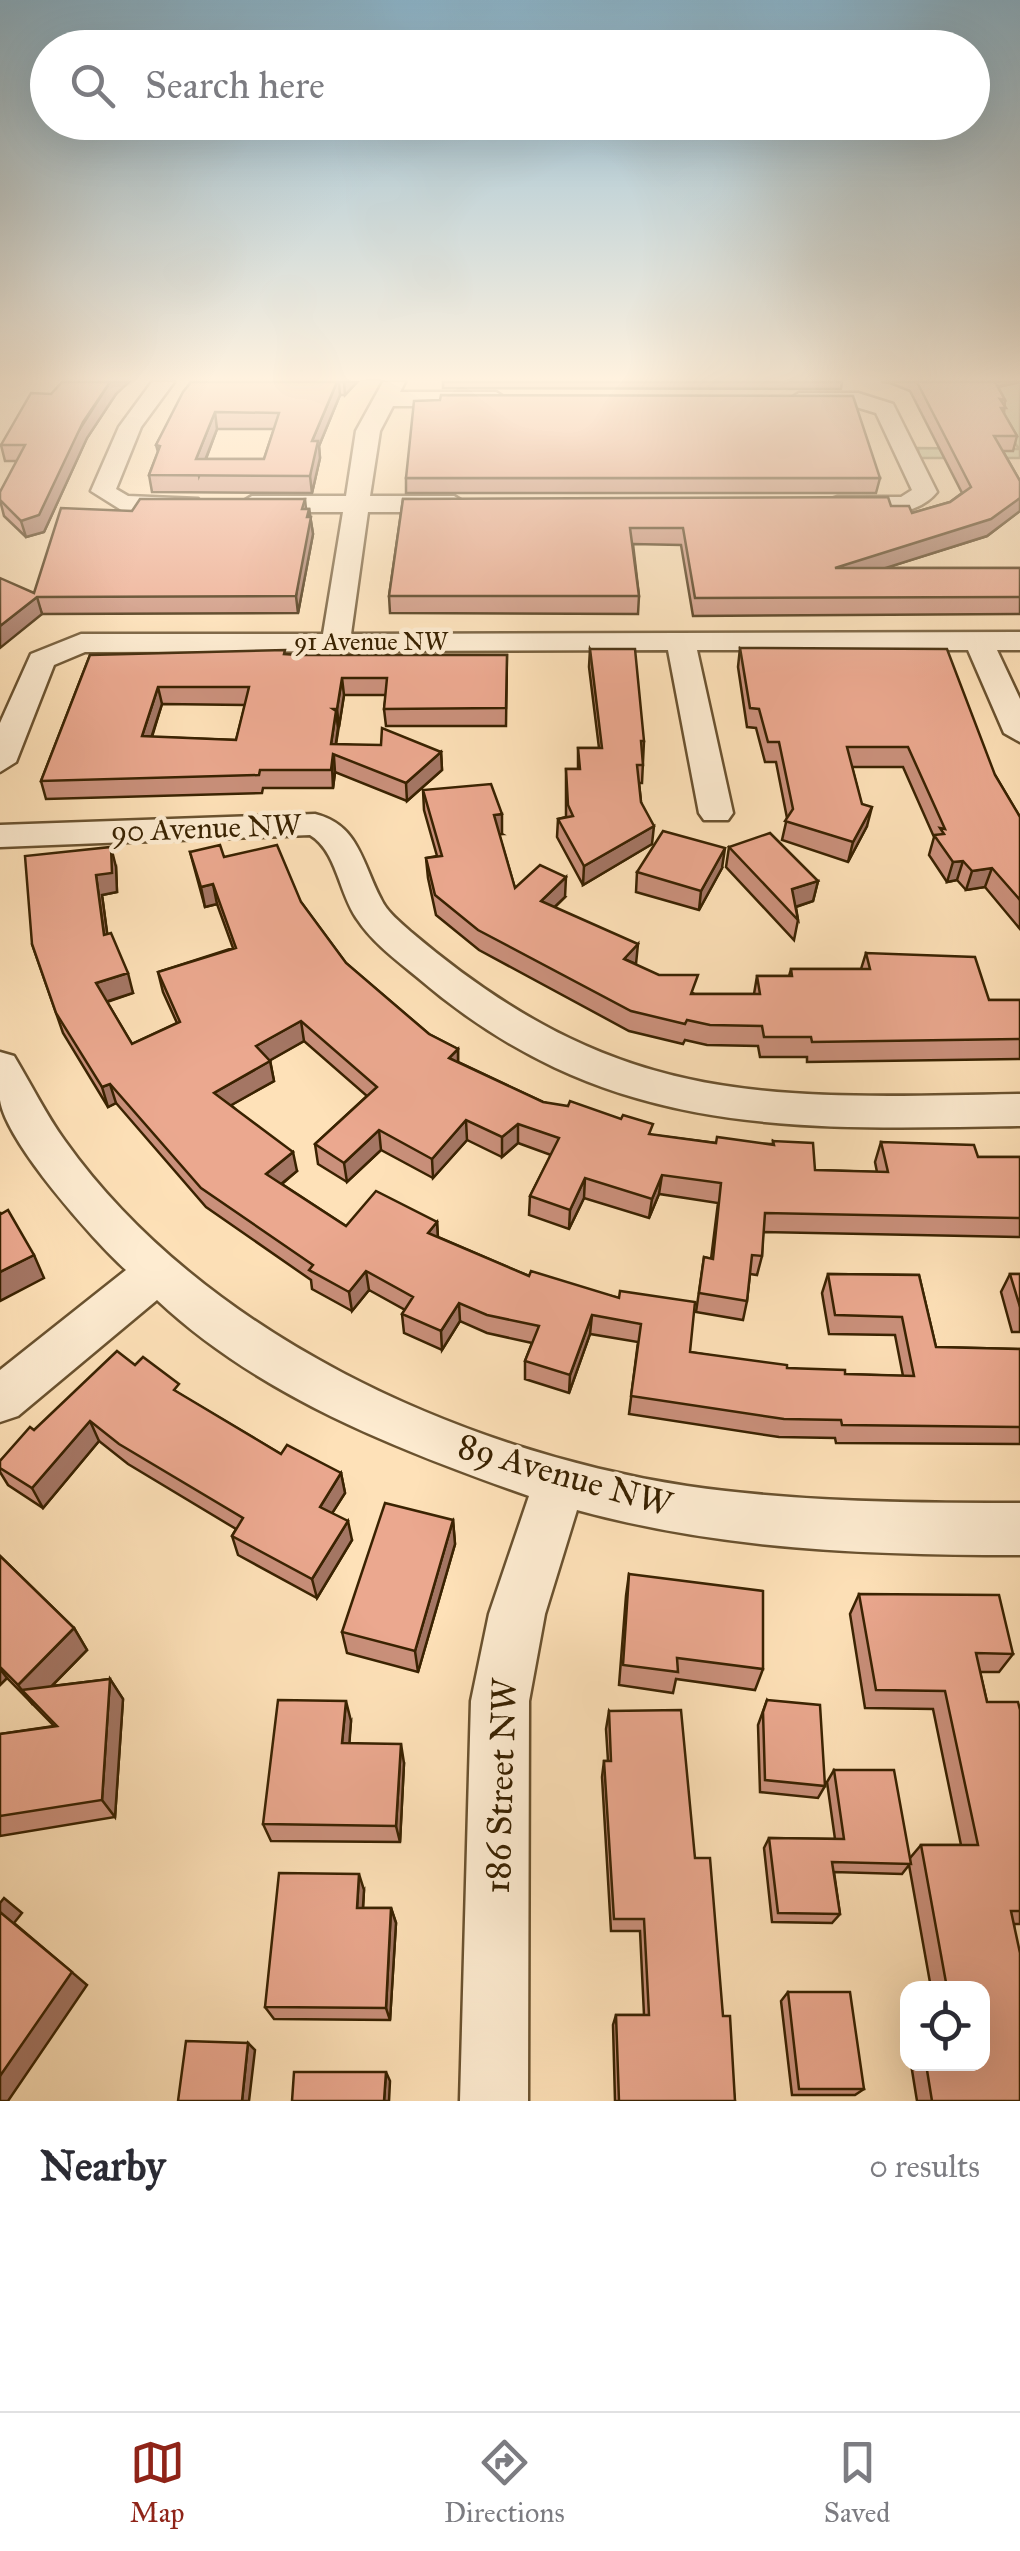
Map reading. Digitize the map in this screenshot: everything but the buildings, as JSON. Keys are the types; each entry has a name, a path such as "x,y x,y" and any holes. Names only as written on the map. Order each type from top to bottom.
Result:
{"street":[{"path":"106,480 103,487 109,498 123,503 476,504"},
{"path":"336,641 361,480"},
{"path":"808,504 906,505 925,492 919,480"},
{"path":"681,641 716,813"},
{"name":"91 Avenue NW","path":"0,762 38,666 61,648 93,642 1020,641"},
{"path":"979,642 1020,733"},
{"name":"90 Avenue NW","path":"0,836 315,824 338,838 358,893 372,914 462,998 586,1066 692,1098 803,1112 1020,1110"},
{"name":"89 Avenue NW","path":"0,1067 50,1155 116,1237 156,1273 263,1350 362,1404 436,1437 635,1501 784,1524 1020,1529"},
{"path":"0,1400 156,1273"},
{"name":"186 Street NW","path":"494,2101 500,1701 517,1614 560,1480"}]}
